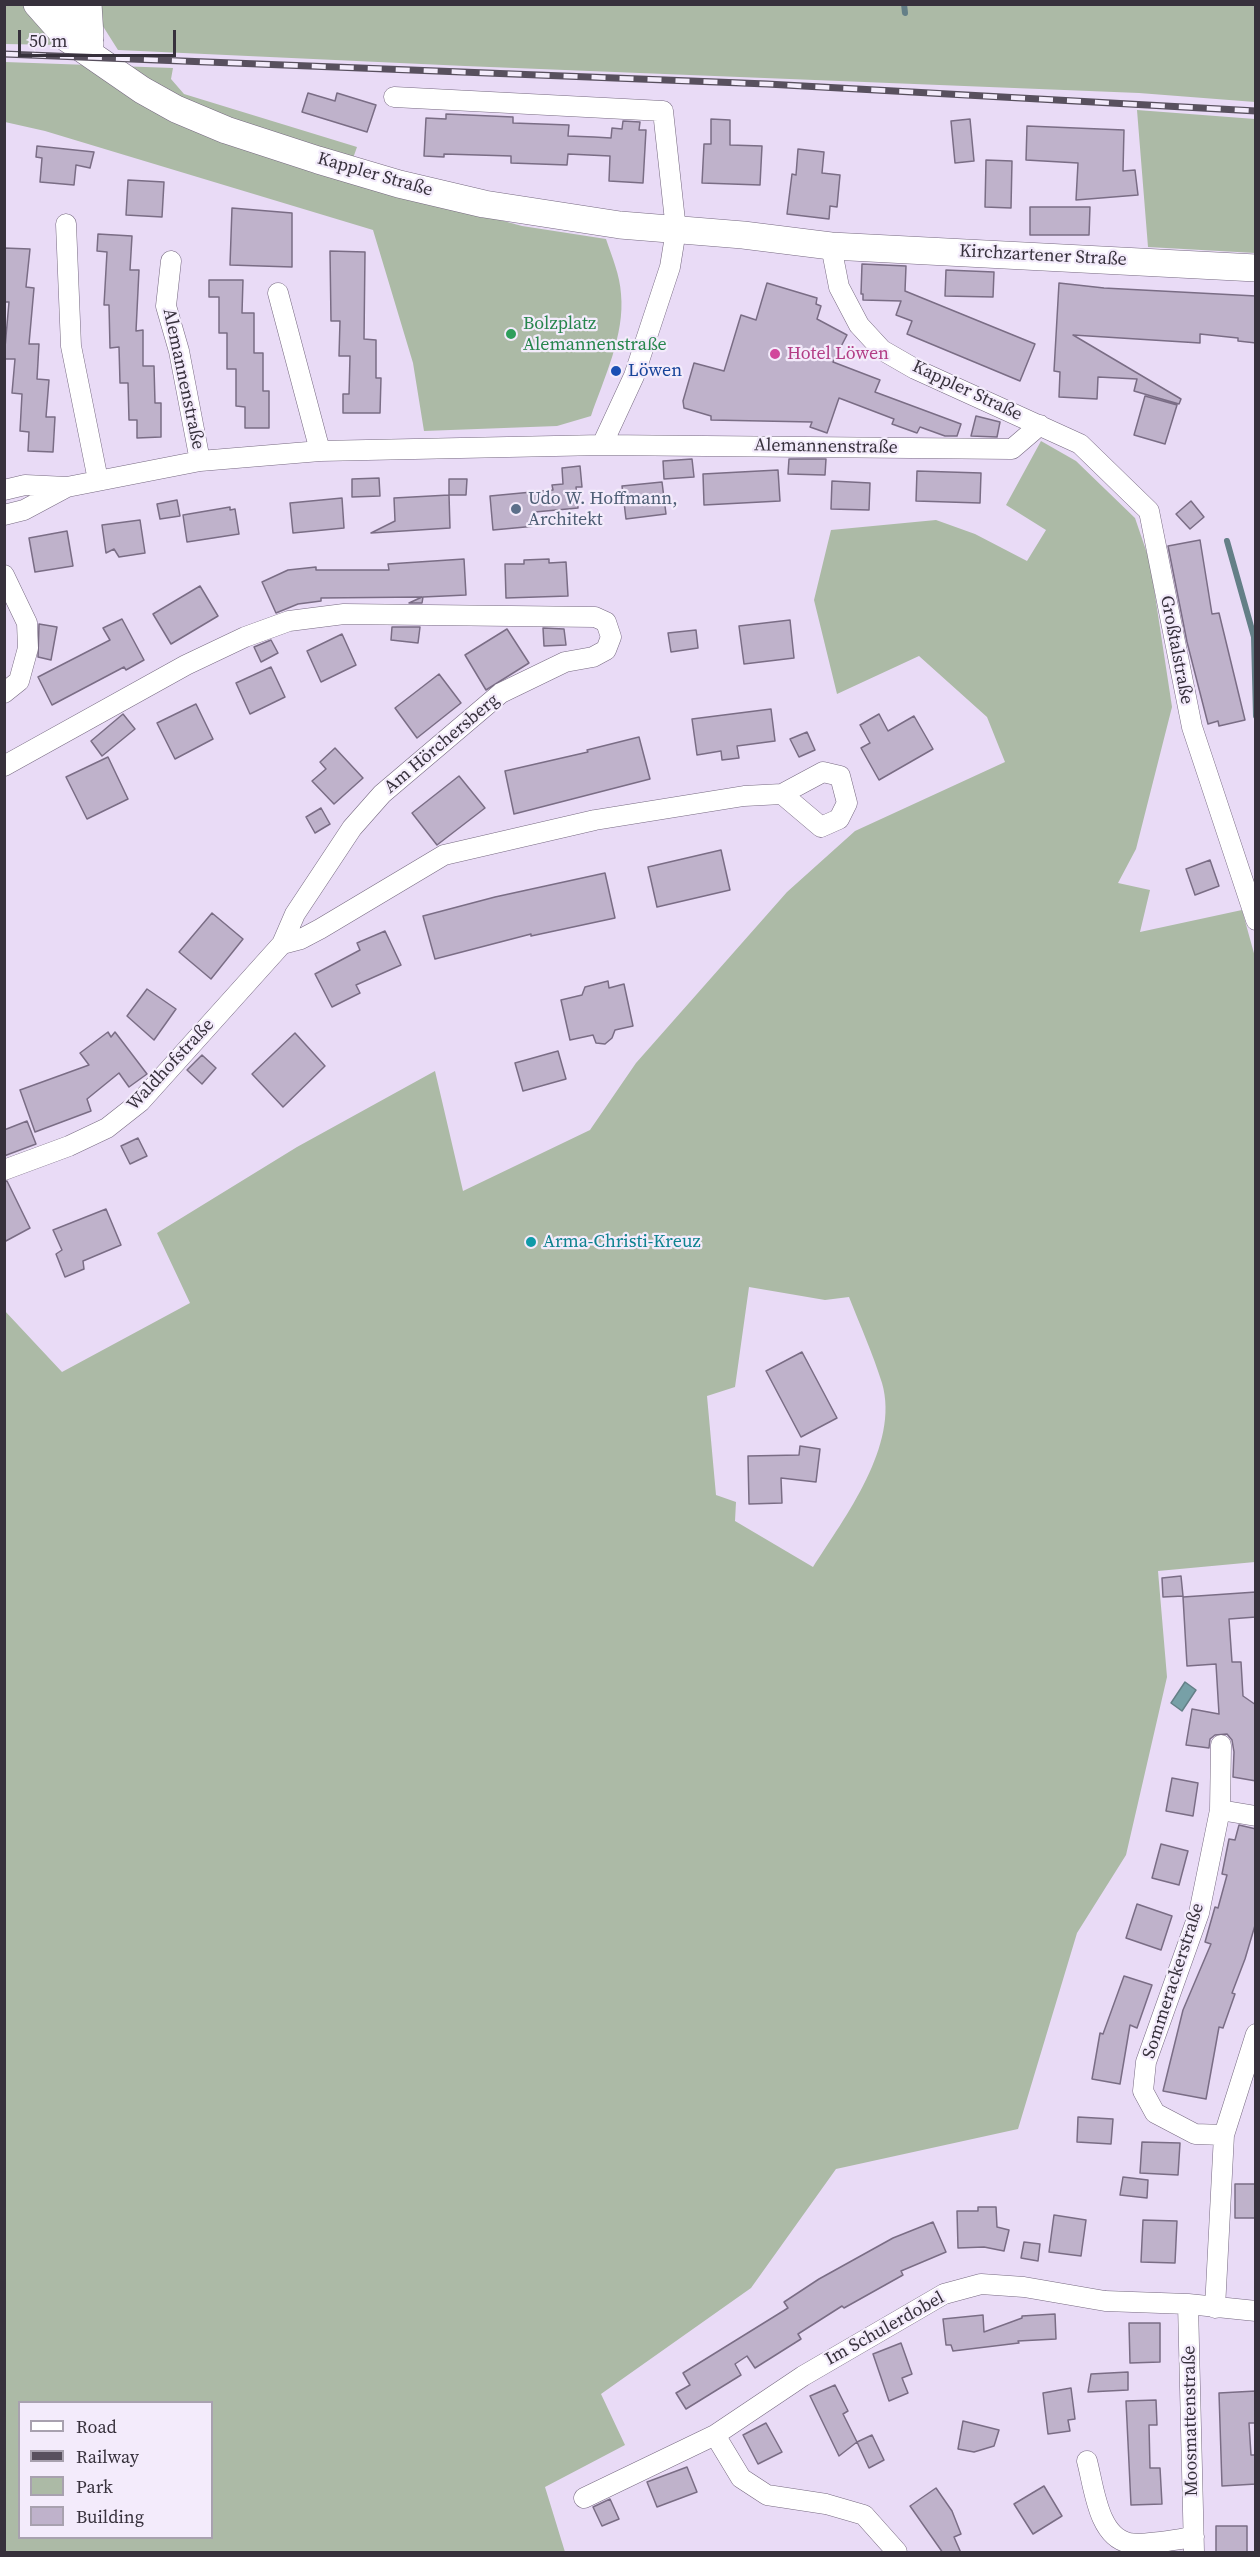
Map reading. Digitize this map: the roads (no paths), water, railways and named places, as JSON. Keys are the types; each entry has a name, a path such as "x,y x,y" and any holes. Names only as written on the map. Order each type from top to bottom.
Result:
{"street":[{"name":"Kappler Straße","path":"37,4 68,39 89,32"},
{"name":"Kappler Straße","path":"61,4 142,90 176,109 226,130 318,160 399,184 484,204 620,225 743,235 831,246 839,287 859,325 882,350 915,369 1040,425"},
{"path":"394,97 663,111 676,230 670,267 634,376 602,445"},
{"path":"66,224 71,346 98,480"},
{"name":"Kirchzartener Straße","path":"831,246 1256,268"},
{"name":"Alemannenstraße","path":"171,261 166,306 179,351 200,460"},
{"path":"278,293 320,451"},
{"name":"Alemannenstraße","path":"4,490 25,485 66,487 200,460 320,451 602,445 1012,449 1040,425"},
{"name":"Großtalstraße","path":"1040,425 1080,444 1149,511 1192,727 1256,920"},
{"name":"Alemannenstraße","path":"4,515 24,510 66,487"},
{"path":"4,575 27,623 28,648 20,681 4,693"},
{"name":"Am Hörchersberg","path":"4,766 186,665 245,637 289,621 344,614 595,617 606,622 611,637 606,650 593,657 565,662 501,693 382,794 352,828 295,914 282,944"},
{"path":"282,944 302,939 444,855 595,820 744,796 782,794"},
{"name":"Waldhofstraße","path":"4,1170 69,1146 107,1128 140,1102 282,944"},
{"name":"Sommerackerstraße","path":"1221,1745 1220,1810 1199,1913 1146,2062 1143,2091 1155,2113 1195,2134 1224,2135"},
{"path":"1220,1810 1256,1816"},
{"path":"1215,2308 1224,2135 1256,2034"},
{"name":"Im Schulerdobel","path":"584,2498 715,2435 803,2376 944,2294 981,2284 1024,2287 1105,2301 1188,2304 1256,2311"},
{"name":"Moosmattenstraße","path":"1087,2461 1103,2519 1114,2537 1130,2544 1194,2545 1188,2304"},
{"path":"715,2435 741,2478 767,2495 826,2504 864,2515 897,2553"}],"waterway":[{"path":"904,4 905,13"},
{"path":"1227,541 1254,637 1256,716"}],"railway":[{"path":"4,54 767,84 1256,111"}],"place":[{"name":"Bolzplatz Alemannenstraße","path":"511,334"},
{"name":"Hotel Löwen","path":"775,354"},
{"name":"Löwen","path":"616,371"},
{"name":"Udo W. Hoffmann, Architekt","path":"516,509"},
{"name":"Arma-Christi-Kreuz","path":"531,1242"}]}
